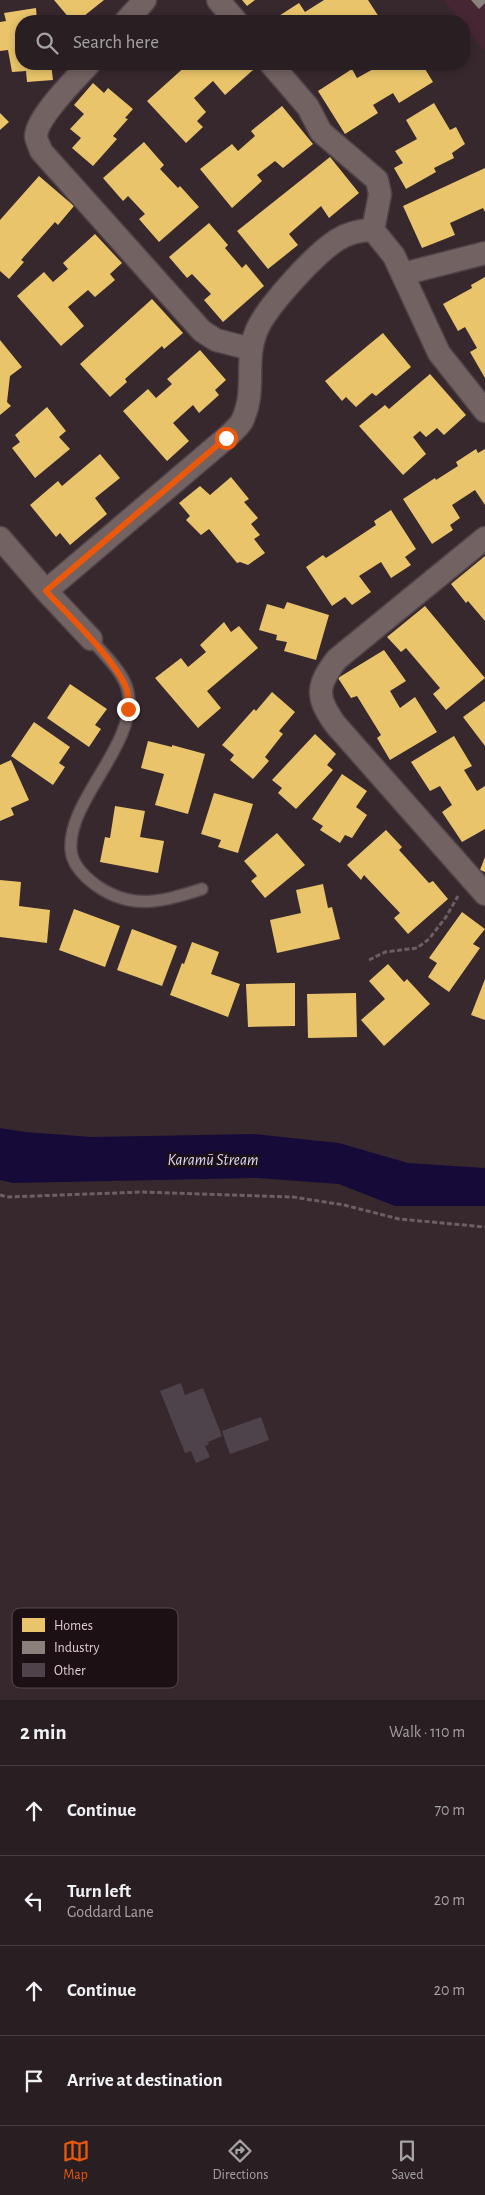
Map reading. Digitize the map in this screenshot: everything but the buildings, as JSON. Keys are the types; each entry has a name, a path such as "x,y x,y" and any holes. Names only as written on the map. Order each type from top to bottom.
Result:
{"street":[{"path":"131,15 145,0"},
{"path":"218,0 231,15"},
{"path":"84,70 42,120 36,136 41,151 202,331 216,340 251,349"},
{"path":"276,70 308,107 321,132 376,180 380,194 373,230 394,256 439,353 485,411"},
{"path":"46,591 226,438 241,423 250,402 251,349 256,331 270,308 311,262 337,240 360,230 373,230"},
{"path":"403,274 485,253"},
{"path":"0,538 91,639"},
{"path":"485,538 337,660 324,675 320,691 324,709 335,724 485,894"}],"lane":[{"path":"91,639 119,674 128,692 128,709 124,730 72,831 71,852 86,878 102,889 129,900 150,903 202,889"}],"path":[{"path":"370,960 385,952 417,948 429,939 446,916 469,876"},
{"path":"0,1195 7,1197 143,1192 293,1197 344,1205 399,1219 485,1227"}],"shaded area":[{"path":"444,0 485,0 485,51 470,32 470,15 456,15"}],"water":[{"name":"Karamū Stream","path":"0,1128 25,1132 92,1137 254,1134 339,1143 408,1163 485,1168 485,1206 395,1206 339,1184 258,1178 13,1183 0,1180"}],"route":[{"path":"128,709 128,692 119,674 91,639 46,591 226,438"}]}
